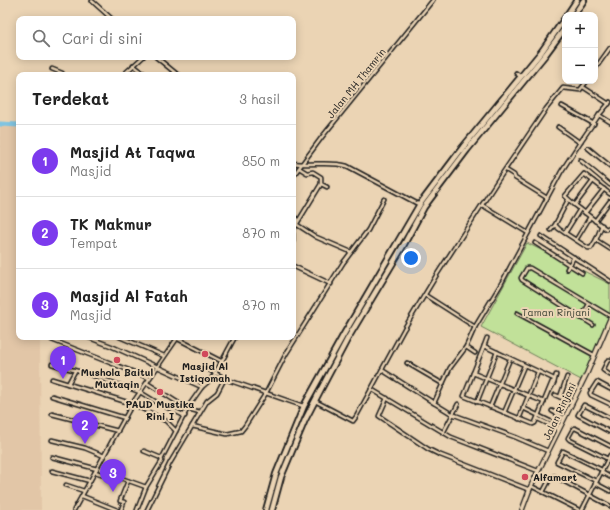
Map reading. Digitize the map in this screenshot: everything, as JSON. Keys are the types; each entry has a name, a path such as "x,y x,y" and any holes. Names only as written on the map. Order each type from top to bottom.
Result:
{"highway":[{"path":"570,12 577,0"},
{"path":"576,12 584,0"},
{"path":"266,510 276,474 298,417 422,206 523,78 562,22"},
{"path":"523,78 562,32"},
{"path":"272,510 281,477 291,452 315,400 371,293"},
{"path":"315,386 321,389"},
{"path":"298,417 306,420"},
{"path":"285,450 291,452"}],"street":[{"name":"Jalan MH Thamrin","path":"296,172 322,137 433,0"},
{"path":"92,1 109,16"},
{"path":"598,65 610,48"},
{"path":"126,72 139,60"},
{"path":"160,60 174,72"},
{"path":"133,65 142,72"},
{"path":"52,69 60,72"},
{"path":"516,73 523,78"},
{"path":"315,400 353,421 404,329 425,295 546,109 563,88 580,90 583,86 609,103 599,115 561,172 501,284 475,327 466,347 450,368 434,403"},
{"path":"562,106 594,124"},
{"path":"599,115 610,122"},
{"path":"558,127 577,141 581,141"},
{"path":"588,148 610,166"},
{"path":"580,160 610,185"},
{"path":"296,164 302,165 335,164 347,166 422,206"},
{"path":"299,168 306,173 313,172 322,179 321,184 296,224 316,237 351,252"},
{"path":"506,170 514,175 515,178 546,198"},
{"path":"610,194 582,174 566,194 566,198 568,200 590,217 606,229 610,227"},
{"path":"575,205 593,181"},
{"path":"321,184 327,187"},
{"path":"585,212 604,189"},
{"path":"296,338 351,252 368,230 384,199"},
{"path":"551,230 568,200"},
{"path":"595,220 610,201"},
{"path":"482,206 528,233"},
{"path":"565,233 580,209"},
{"path":"576,240 590,217"},
{"path":"555,225 589,249 596,240 602,225"},
{"path":"541,236 610,280"},
{"path":"596,240 610,249"},
{"path":"535,243 582,273"},
{"path":"567,269 574,258"},
{"path":"296,267 331,284"},
{"path":"593,325 522,280 521,278 527,268 530,268 610,318"},
{"path":"425,295 475,327"},
{"path":"581,318 589,304"},
{"path":"517,313 594,355"},
{"name":"Jalan Rinjani","path":"522,510 530,488 572,402 610,318"},
{"path":"487,338 464,396 533,424 538,417 556,374"},
{"path":"52,340 149,378"},
{"path":"95,340 202,387"},
{"path":"133,340 164,356"},
{"path":"75,510 84,491 140,392 175,340"},
{"path":"180,340 221,362"},
{"path":"137,510 146,487 161,463 162,458 193,399 215,374 233,340"},
{"path":"192,426 226,434 234,434 241,431 266,393 295,340"},
{"path":"484,346 554,380"},
{"path":"466,347 475,353"},
{"path":"477,402 496,352"},
{"path":"490,407 510,359"},
{"path":"610,360 608,360 603,370 610,374"},
{"path":"407,363 443,384"},
{"path":"52,364 140,392 158,403 185,416"},
{"path":"504,413 524,366"},
{"path":"204,367 225,378 304,406"},
{"path":"382,370 453,414 548,451"},
{"path":"68,384 75,371"},
{"path":"519,419 538,372"},
{"path":"473,373 544,402"},
{"path":"560,397 567,377"},
{"path":"147,510 170,463 206,400 217,393 225,378"},
{"path":"52,379 133,404 166,421 176,431"},
{"path":"610,389 596,382 590,394 610,404"},
{"path":"147,383 188,410 200,412"},
{"path":"371,389 443,433 538,471"},
{"path":"555,395 572,402"},
{"path":"52,396 125,418"},
{"path":"387,398 379,416 428,449 543,492 578,510"},
{"path":"443,433 458,404"},
{"path":"610,418 584,405 578,415 610,432"},
{"path":"523,408 559,428"},
{"path":"552,412 564,418"},
{"path":"52,414 118,431"},
{"path":"608,460 568,438 572,429 575,428 610,446"},
{"path":"52,440 85,448 104,456"},
{"path":"144,451 162,458"},
{"path":"610,477 602,471 563,451 561,452 557,462 610,491"},
{"path":"582,510 610,455"},
{"path":"52,457 146,487"},
{"path":"52,471 90,481"},
{"path":"543,492 552,475 610,506"},
{"path":"121,510 124,502 120,501 128,481"},
{"path":"66,485 84,491"},
{"path":"82,496 117,510"}],"shaded area":[{"path":"0,122 16,123 16,340 40,340 41,510 0,510"}],"green space":[{"name":"Taman Rinjani","path":"527,243 610,284 610,317 583,381 481,327"}],"waterway":[{"path":"0,124 16,125"}],"place":[{"name":"Masjid Al Istiqomah","path":"205,354"},
{"name":"Mushola Baitul Muttaqin","path":"117,360"},
{"name":"Masjid At Taqwa","path":"63,379"},
{"name":"PAUD Mustika Rini I","path":"160,392"},
{"name":"TK Makmur","path":"85,444"},
{"name":"Alfamart","path":"525,477"},
{"name":"Masjid Al Fatah","path":"113,492"}]}
